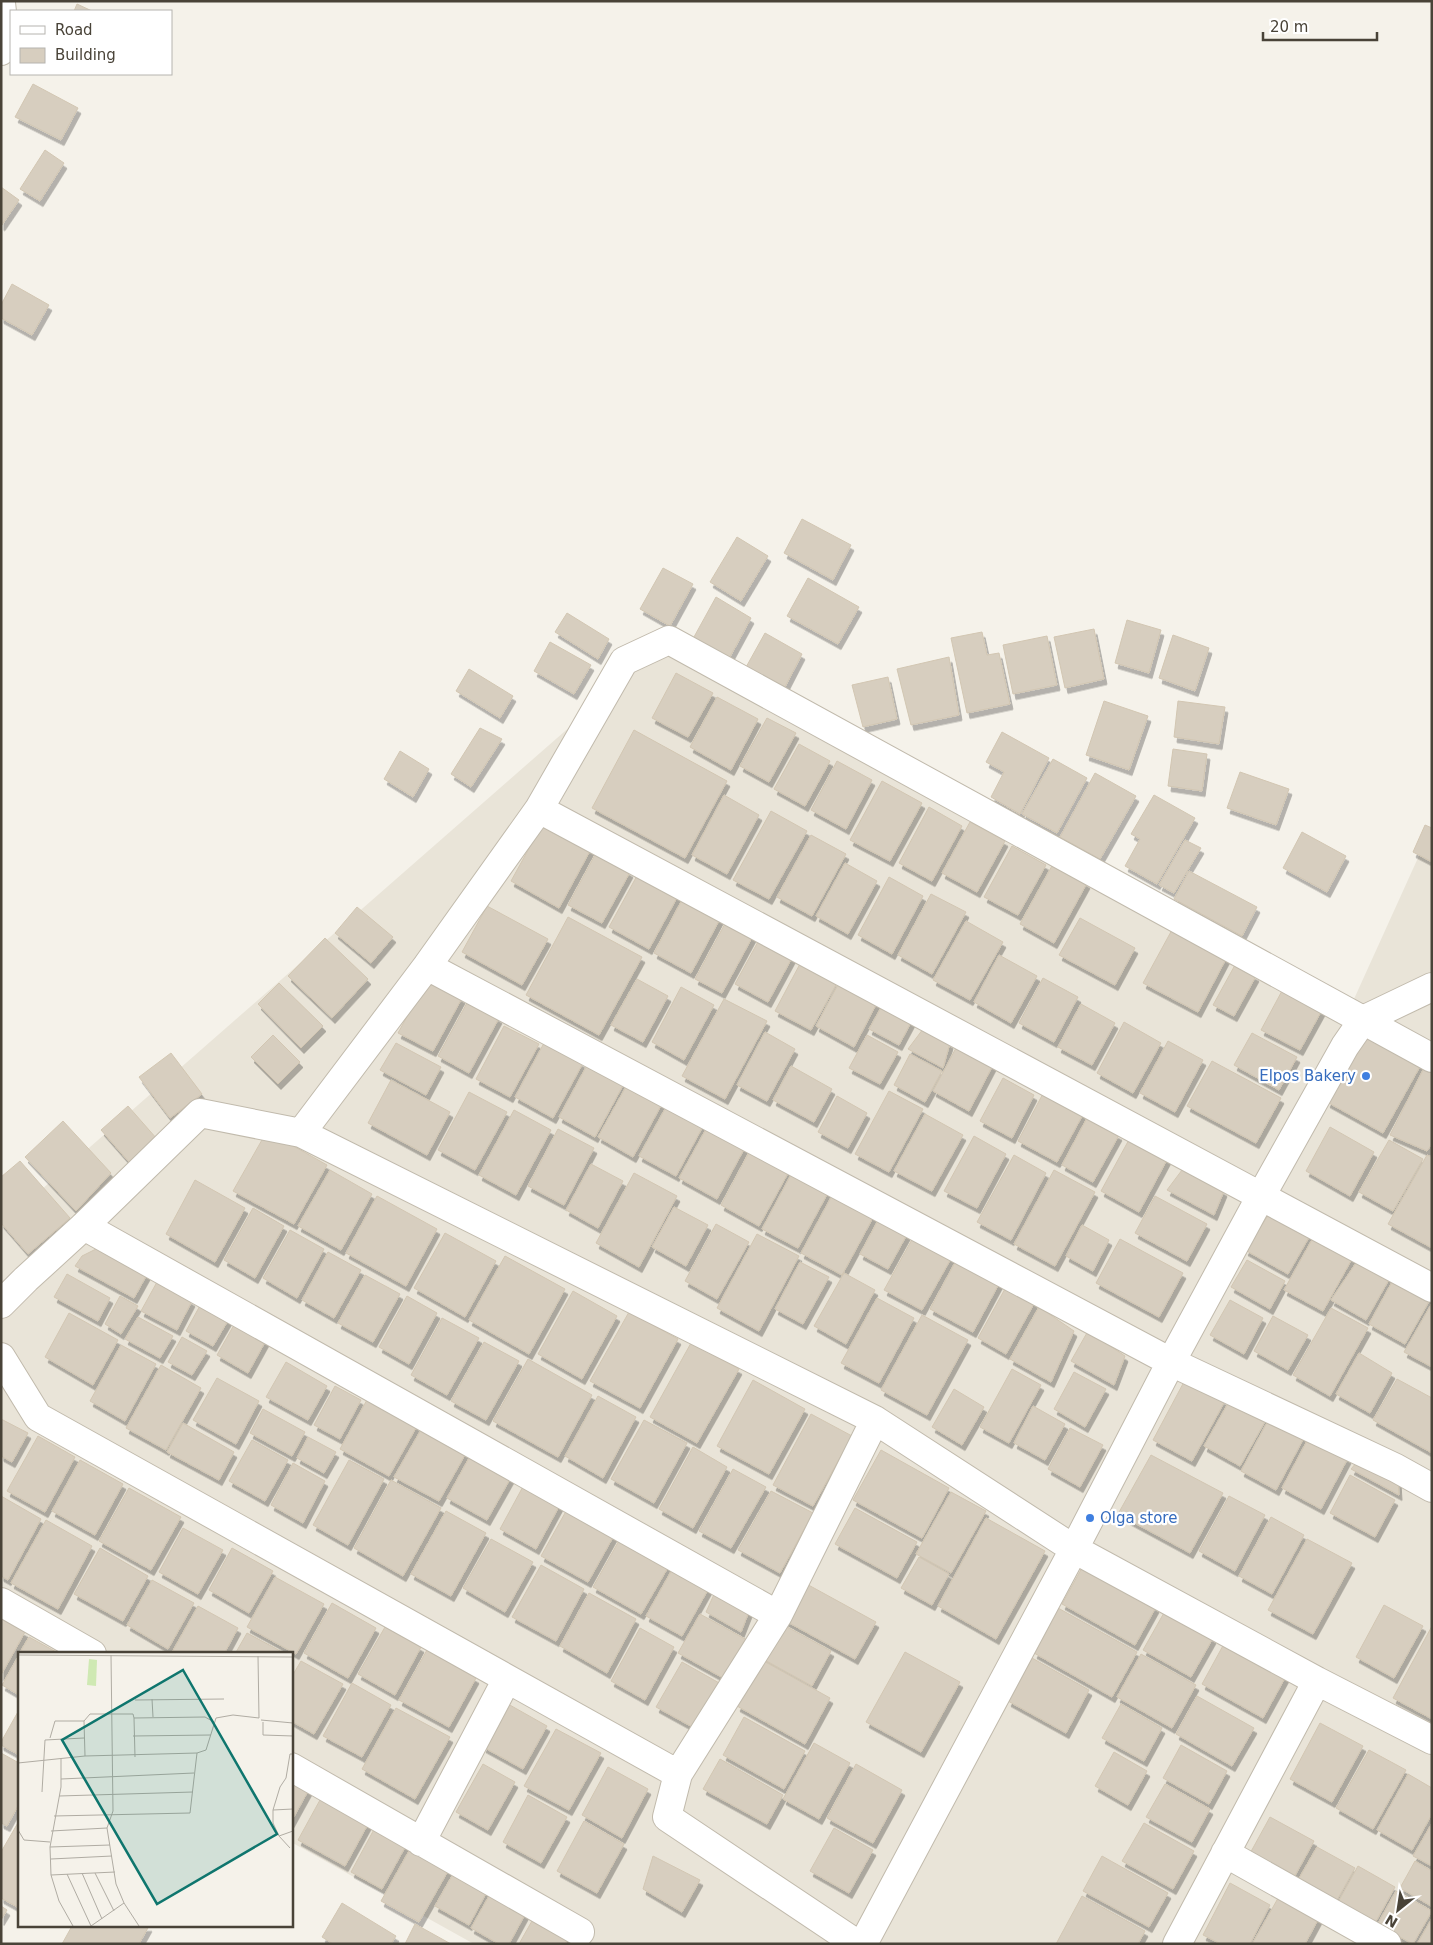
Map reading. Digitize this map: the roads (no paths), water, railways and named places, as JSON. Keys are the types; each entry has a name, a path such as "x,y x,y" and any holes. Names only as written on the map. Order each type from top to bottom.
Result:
{"street":[{"path":"1,3 5,39 1,51"},
{"path":"301,1133 427,966 539,809 624,661 669,640 1432,1058"},
{"path":"539,809 1432,1288"},
{"path":"427,966 1171,1362 1396,1468 1432,1488"},
{"path":"863,1944 1171,1362 1345,1046 1363,1020 1432,987"},
{"path":"1,1304 200,1113 301,1133 875,1420 1074,1548 1317,1682 1432,1740"},
{"path":"84,1226 778,1615"},
{"path":"1,1357 38,1417 678,1774"},
{"path":"857,1944 667,1817 678,1774 778,1615 875,1420"},
{"path":"1,1602 88,1652"},
{"path":"421,1842 507,1680"},
{"path":"1177,1944 1317,1682"},
{"path":"292,1769 580,1932"},
{"path":"1225,1853 1387,1944"}],"place":[{"name":"Elpos Bakery","path":"1366,1076"},
{"name":"Olga store","path":"1090,1518"}]}
